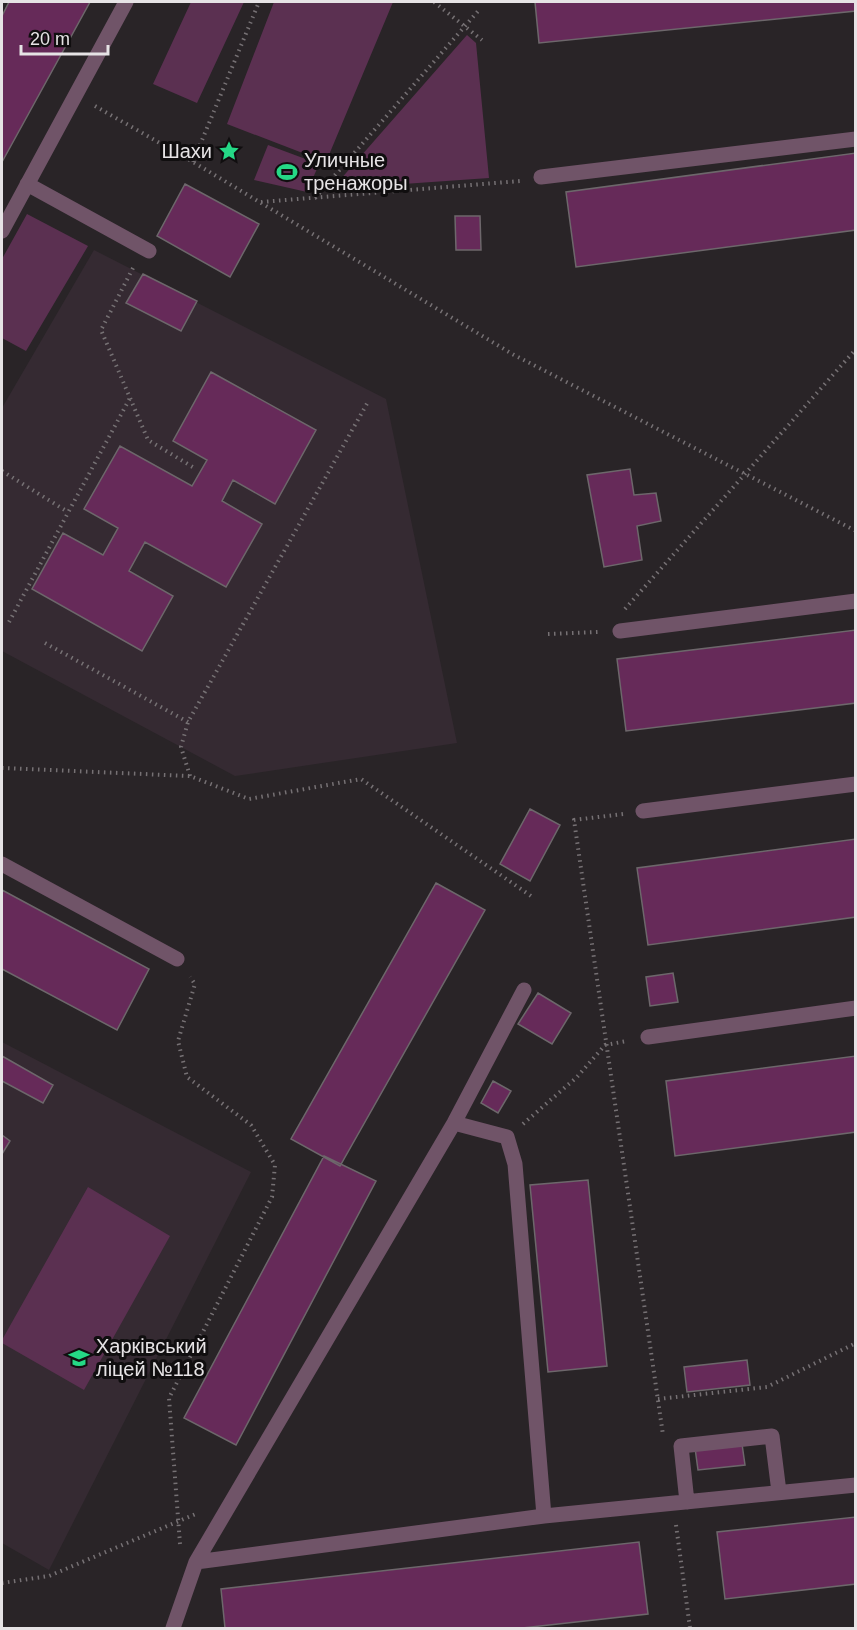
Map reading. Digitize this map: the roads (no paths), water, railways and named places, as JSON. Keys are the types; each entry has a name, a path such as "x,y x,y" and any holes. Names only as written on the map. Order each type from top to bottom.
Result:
{"lane":[{"path":"2,231 126,2"},
{"path":"541,177 855,139"},
{"path":"27,184 149,251"},
{"path":"620,631 855,601"},
{"path":"643,811 855,784"},
{"path":"2,864 177,959"},
{"path":"173,1629 196,1562 454,1124 524,990"},
{"path":"648,1037 855,1008"},
{"path":"454,1124 507,1137 515,1164 544,1516"},
{"path":"680,1503 681,1446 760,1437 772,1436 780,1492"},
{"path":"196,1562 544,1516 855,1485"}],"place":[{"name":"Шахи","path":"229,151"},
{"name":"Уличные тренажоры","path":"287,172"},
{"name":"Харківський ліцей №118","path":"79,1358"}]}
